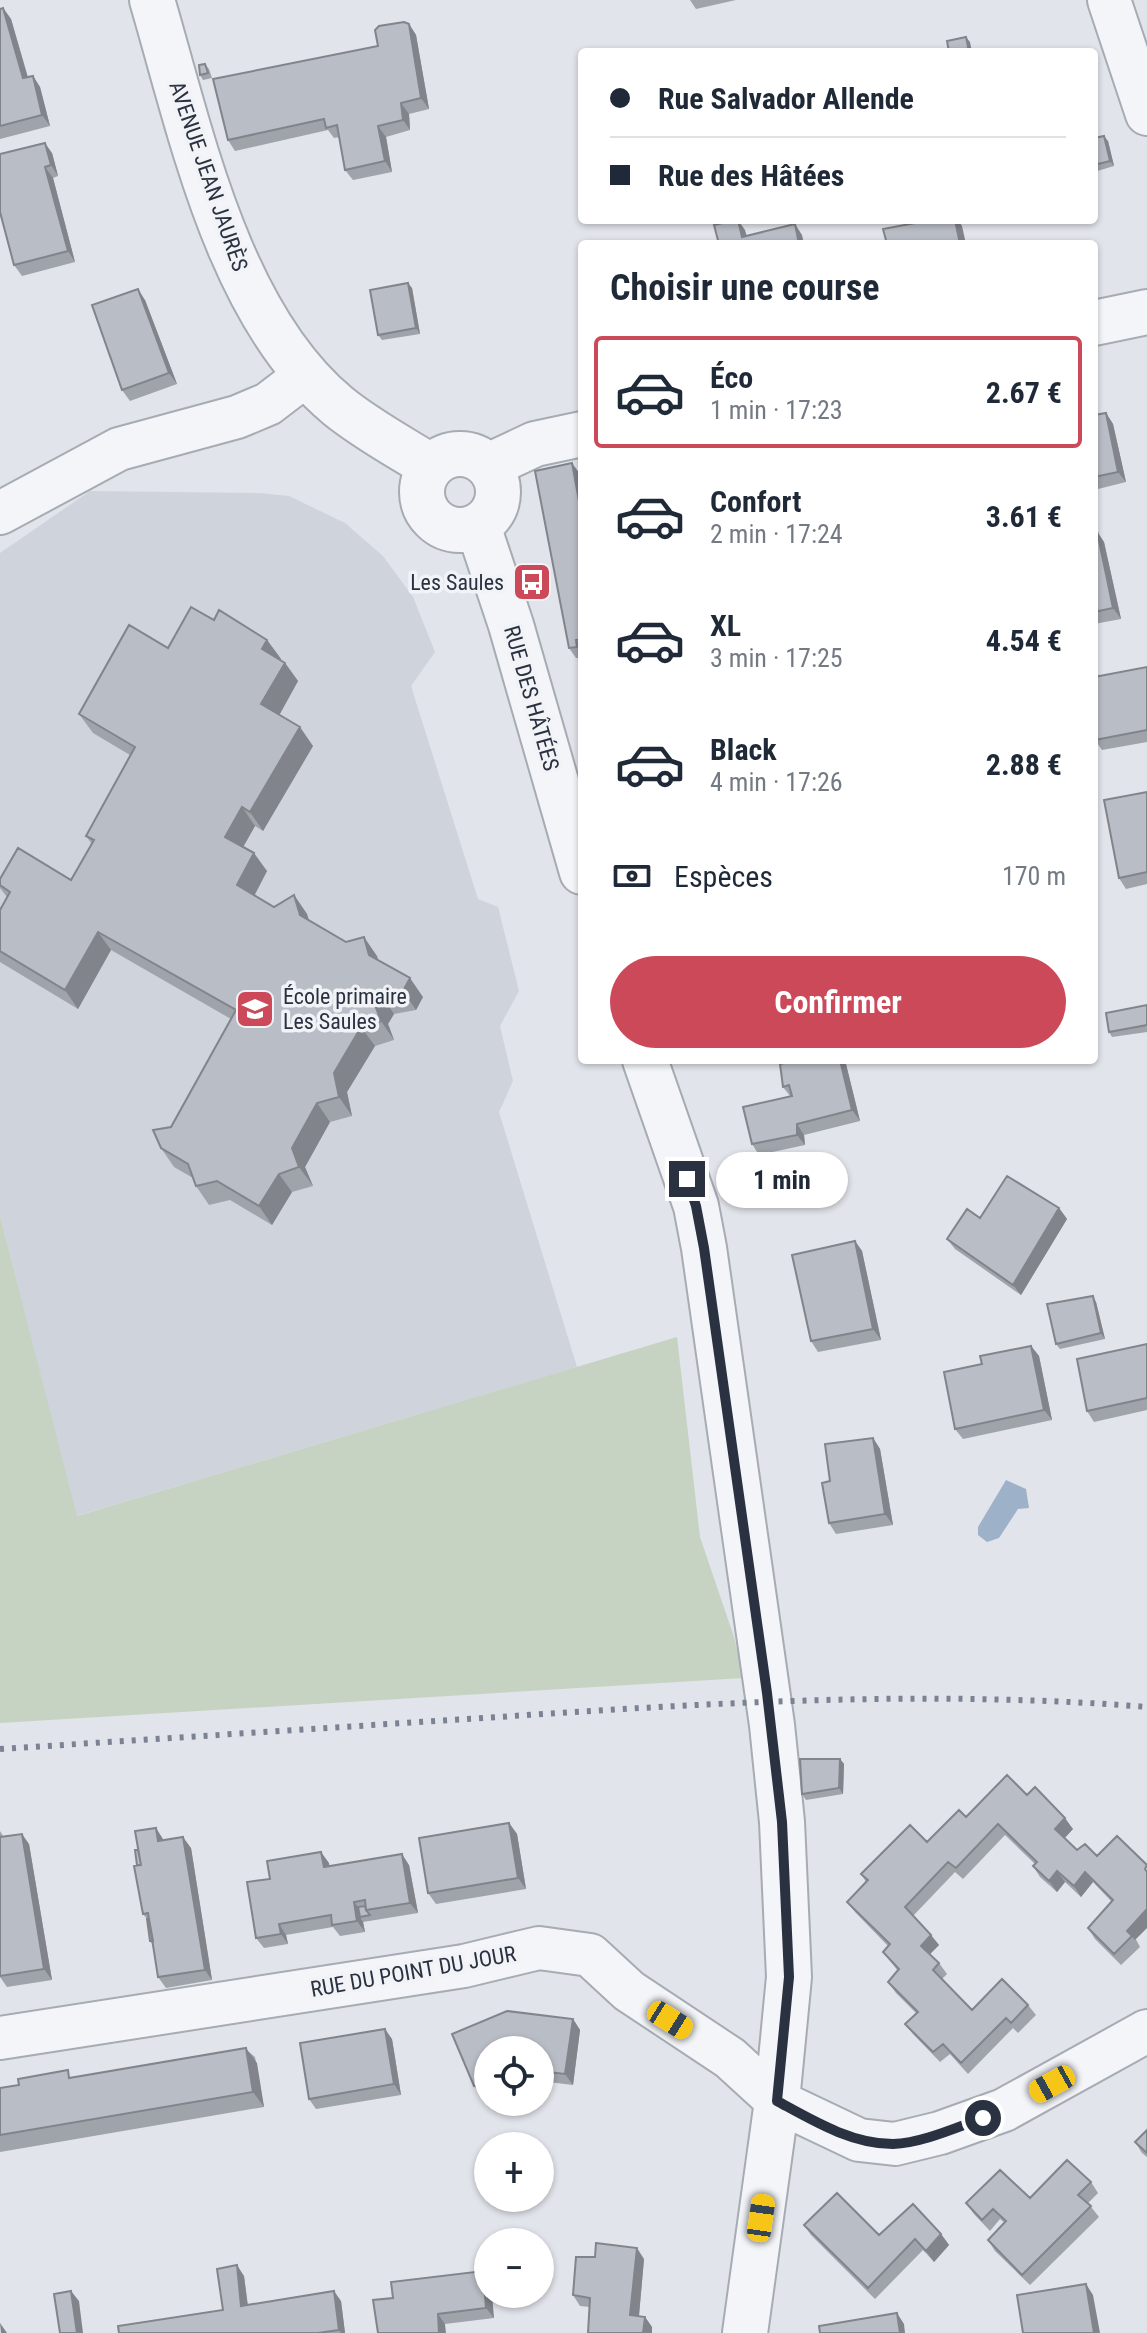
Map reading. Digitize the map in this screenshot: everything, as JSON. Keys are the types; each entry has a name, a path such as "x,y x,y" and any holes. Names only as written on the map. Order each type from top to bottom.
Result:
{"street":[{"name":"AVENUE JEAN JAURÈS","path":"152,0 222,226 246,283 275,332 306,375 339,407 430,466"},
{"path":"1109,0 1147,114"},
{"path":"1098,322 1147,312"},
{"path":"0,513 119,449 237,417 268,404 306,375"},
{"path":"488,466 535,444 578,435"},
{"path":"458,453 478,458 488,466 496,477 499,490 489,518 463,531 450,530 430,516 423,504 422,491 430,466 458,453"},
{"name":"RUE DES HÂTÉES","path":"478,526 511,625 578,858"},
{"path":"646,1064 696,1206 704,1248 772,1725 782,1822 789,1977 777,2101 745,2333"},
{"name":"RUE DU POINT DU JOUR","path":"0,2038 464,1966 539,1948 590,1955 629,1991 730,2058 777,2101 859,2140 895,2144 940,2133 1004,2110 1147,2031"}],"shaded area":[{"name":"École primaire Les Saules","path":"90,491 289,496 345,523 383,556 413,597 435,652 411,686 478,899 498,907 519,991 500,1026 513,1081 499,1112 577,1367 76,1516 0,1216 0,553"}],"green space":[{"path":"0,1216 77,1516 677,1337 700,1537 734,1637 744,1678 0,1723"}],"water":[{"path":"1006,1480 1026,1489 1029,1508 1018,1509 999,1538 987,1542 978,1535 978,1527"}],"building":[{"path":"3,8 23,78 33,76 42,115 0,126 0,9"},
{"path":"409,24 421,98 401,103 403,120 378,126 385,161 345,170 337,125 326,128 324,119 228,140 213,79 378,46 375,30 379,26"},
{"path":"966,37 968,48 948,48 947,41"},
{"path":"205,64 208,73 200,75 199,65"},
{"path":"1104,136 1110,161 1098,164 1098,137"},
{"path":"45,143 51,165 45,167 68,251 14,265 0,212 0,154"},
{"path":"739,224 742,237 795,224 798,240 718,240 714,225"},
{"path":"910,224 956,224 959,240 886,240 883,229"},
{"path":"408,283 416,328 378,335 370,290"},
{"path":"138,289 169,373 122,390 92,305"},
{"path":"1106,413 1118,472 1098,476 1098,414"},
{"path":"572,463 578,495 577,647 569,648 535,471"},
{"path":"1098,536 1113,608 1098,611"},
{"path":"191,607 214,620 219,610 267,640 262,649 285,663 261,704 300,727 250,812 242,807 225,837 254,853 237,885 274,907 294,895 300,915 346,942 364,937 369,955 410,978 403,991 381,995 375,1005 381,1021 361,1027 334,1073 339,1097 317,1103 292,1148 299,1167 279,1174 259,1206 217,1181 196,1186 188,1164 161,1148 153,1130 171,1127 236,1010 98,932 65,990 0,951 0,910 10,892 0,885 0,879 18,848 71,880 94,840 86,836 135,747 79,714 129,625 168,648"},
{"path":"1147,667 1147,730 1098,739 1098,676"},
{"path":"1147,792 1147,872 1119,878 1104,800"},
{"path":"1147,1005 1147,1025 1109,1032 1106,1013"},
{"path":"780,1064 841,1064 852,1110 797,1124 797,1135 752,1144 743,1107 792,1096 789,1085 783,1087"},
{"path":"1007,1176 1059,1208 1013,1285 947,1239 967,1209 980,1218"},
{"path":"855,1241 873,1329 811,1341 792,1255"},
{"path":"1093,1296 1101,1333 1056,1344 1047,1304"},
{"path":"1147,1344 1147,1398 1087,1411 1077,1359"},
{"path":"1031,1346 1044,1410 955,1429 944,1372 982,1364 980,1356"},
{"path":"873,1438 885,1514 829,1523 822,1483 830,1481 825,1444"},
{"path":"800,1759 840,1759 839,1788 802,1794"},
{"path":"1007,1775 1027,1795 1035,1787 1065,1818 1055,1829 1077,1850 1085,1844 1097,1856 1117,1836 1147,1865 1147,1909 1127,1931 1132,1936 1114,1954 1088,1928 1113,1900 1085,1872 1074,1886 1057,1871 1049,1881 1033,1866 1037,1862 998,1824 956,1868 948,1862 905,1907 931,1935 921,1946 939,1963 933,1970 972,2010 1002,1979 1028,2005 1011,2023 1006,2018 961,2063 943,2044 933,2052 905,2024 918,2012 888,1982 899,1969 883,1952 890,1944 847,1902 868,1880 861,1874 910,1825 927,1842 959,1810 966,1817"},
{"path":"509,1823 518,1878 428,1893 419,1838"},
{"path":"156,1828 158,1841 183,1837 205,1970 158,1977 148,1913 143,1914 134,1866 141,1865 135,1831"},
{"path":"22,1834 44,1969 0,1976 0,1837"},
{"path":"135,1850 138,1850 141,1865 137,1865"},
{"path":"321,1852 324,1867 402,1854 410,1903 366,1910 365,1900 354,1902 357,1921 332,1925 331,1915 279,1924 281,1934 256,1938 247,1882 270,1879 267,1861"},
{"path":"365,1906 370,1915 360,1917 358,1907"},
{"path":"149,1919 153,1941 150,1941"},
{"path":"507,2011 573,2019 565,2074 554,2073 554,2036 474,2036 474,2086 452,2034"},
{"path":"385,2029 394,2084 309,2099 300,2043"},
{"path":"246,2048 253,2092 0,2135 0,2088 19,2085 18,2079 68,2070 69,2078"},
{"path":"1147,2130 1147,2153 1135,2142"},
{"path":"1067,2160 1091,2182 1078,2195 1091,2206 1022,2275 988,2240 1006,2221 993,2209 982,2220 966,2203 1000,2170 1030,2198"},
{"path":"837,2193 879,2235 913,2204 941,2234 926,2251 915,2239 868,2288 804,2225"},
{"path":"596,2243 637,2248 630,2315 645,2317 643,2333 588,2333 590,2298 573,2295 576,2257 595,2257"},
{"path":"237,2265 241,2306 334,2291 339,2330 318,2333 119,2333 118,2326 223,2310 217,2269"},
{"path":"474,2272 474,2308 486,2308 438,2314 439,2333 378,2333 373,2300 393,2298 391,2282"},
{"path":"1086,2284 1094,2333 1023,2333 1017,2295"},
{"path":"71,2291 77,2333 60,2333 54,2294"},
{"path":"897,2313 900,2333 820,2333 819,2326"}],"railway":[{"path":"0,1749 592,1711 830,1700 988,1699 1147,1707"}],"place":[{"name":"Les Saules","path":"532,582"},
{"name":"École primaire Les Saules","path":"255,1009"}],"route":[{"path":"687,1179 704,1248 742,1504 782,1822 789,1977 777,2101 859,2140 895,2144 983,2118"}]}
